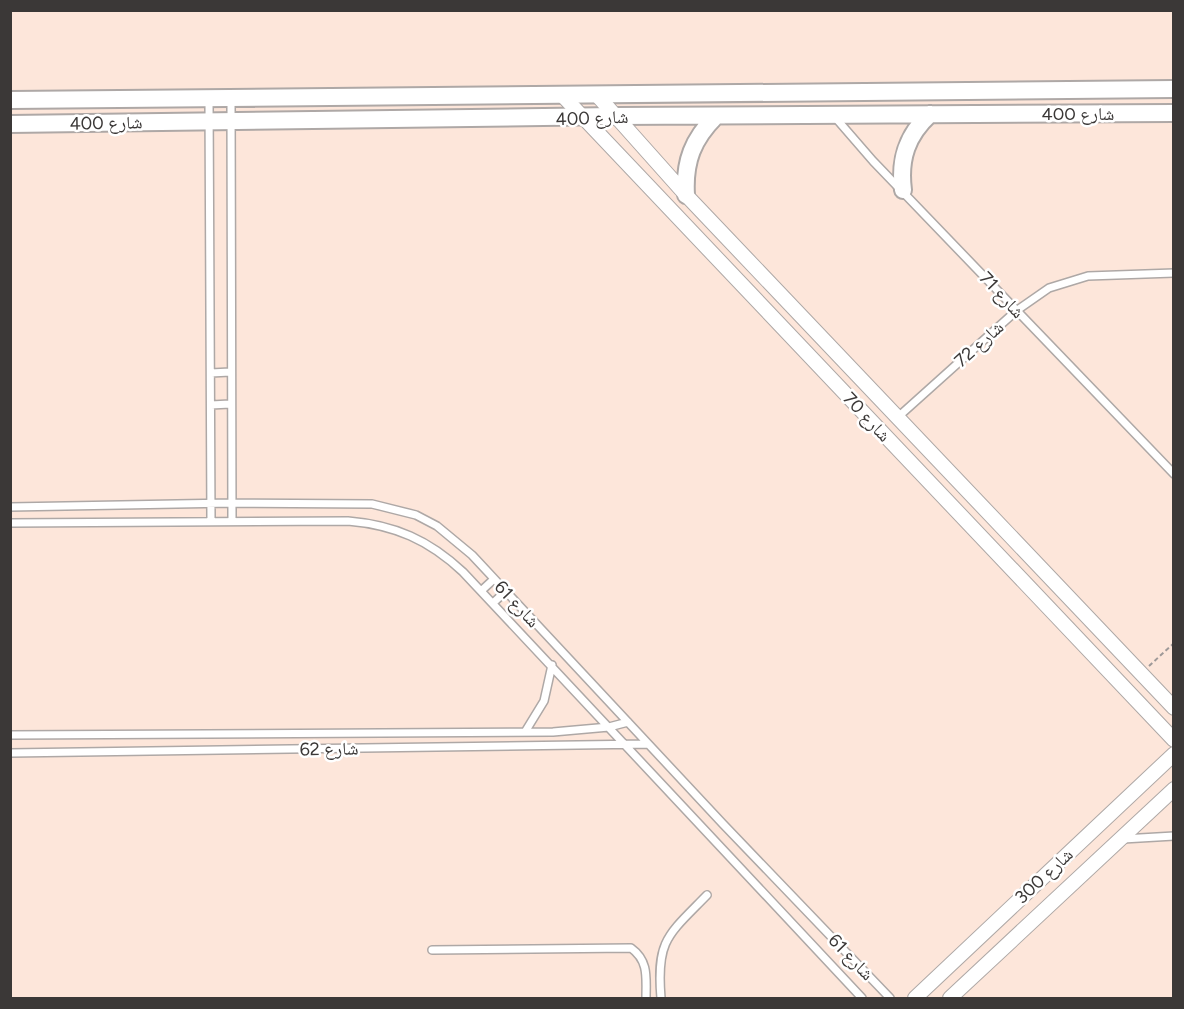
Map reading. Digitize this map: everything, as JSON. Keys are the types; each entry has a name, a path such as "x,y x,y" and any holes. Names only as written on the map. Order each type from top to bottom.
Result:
{"street":[{"name":"شارع 400","path":"10,100 1173,89"},
{"name":"شارع 70","path":"561,94 1173,740"},
{"name":"شارع 70","path":"596,94 686,195 1173,708"},
{"name":"شارع 400","path":"10,124 584,119 615,116 1173,113"},
{"path":"903,190 901,176 905,148 911,135 930,114"},
{"path":"686,195 685,177 690,152 703,129 716,116"},
{"name":"شارع 300","path":"915,999 1173,754"},
{"name":"شارع 300","path":"950,999 1173,789"},
{"path":"1029,891 1045,910"}],"lane":[{"path":"209,97 211,521"},
{"path":"231,97 232,521"},
{"name":"شارع 71","path":"832,114 873,161 1173,474"},
{"name":"شارع 72","path":"898,417 1016,311 1049,288 1088,276 1173,273"},
{"path":"210,373 230,372"},
{"path":"211,405 230,404"},
{"name":"شارع 61","path":"10,507 231,503 372,504 394,508 437,526 456,539 506,591 890,999"},
{"name":"شارع 61","path":"10,523 348,521 374,523 423,540 444,554 493,603 862,999"},
{"path":"481,591 494,579"},
{"path":"493,603 506,591"},
{"path":"525,732 544,701 552,665"},
{"name":"شارع 62","path":"10,735 554,732 609,727 627,722"},
{"name":"شارع 62","path":"10,753 648,744"},
{"path":"1120,839 1173,836"},
{"path":"660,999 659,959 663,945 671,932 707,896"},
{"path":"432,950 632,948 641,955 645,964 646,999"}],"path":[{"path":"1142,673 1173,643"}],"shaded area":[{"path":"10,11 1173,11 1173,998 11,998"}]}
